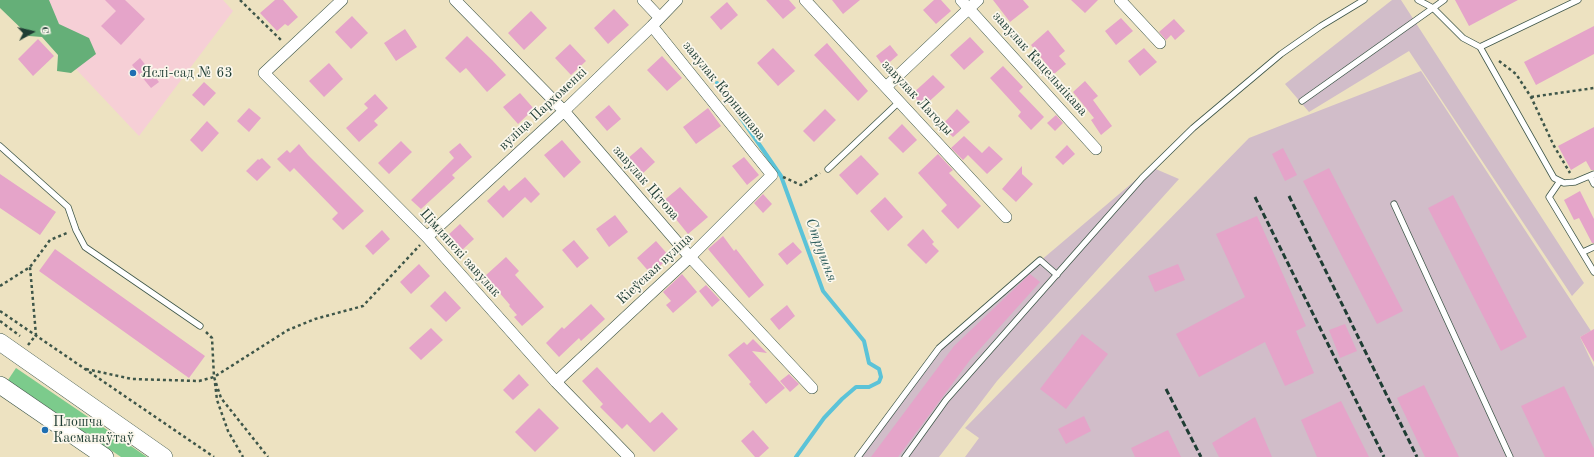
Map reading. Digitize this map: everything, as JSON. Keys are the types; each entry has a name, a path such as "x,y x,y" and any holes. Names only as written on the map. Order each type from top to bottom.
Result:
{"main road":[{"path":"0,342 164,457"},
{"path":"0,385 104,457"}],"street":[{"path":"290,49 342,0"},
{"name":"завулак Цітова","path":"455,0 564,111 690,257 812,388"},
{"name":"завулак Корнышава","path":"643,0 656,22 772,176"},
{"name":"вуліца Пархоменкі","path":"427,237 564,111 677,0"},
{"name":"завулак Лагоды","path":"805,0 1006,217"},
{"name":"завулак Кацельнікава","path":"960,0 1096,149"},
{"path":"886,87 978,0"},
{"path":"1120,0 1160,43"},
{"name":"Цімлянскі завулак","path":"290,49 264,73 427,237 556,382 629,457"},
{"name":"Кіеўская вуліца","path":"556,382 690,257 772,176"}],"lane":[{"path":"905,457 946,400 1142,178 1192,128 1281,54 1321,26 1364,0"},
{"path":"1418,0 1433,8 1464,38 1480,47 1554,178 1564,183 1575,182 1592,175 1594,184"},
{"path":"1302,101 1444,0"},
{"path":"1480,47 1578,0"},
{"path":"828,169 900,101"},
{"path":"0,146 68,207 76,230 85,247 200,326"},
{"path":"1560,181 1549,196 1594,272"},
{"path":"1394,204 1510,457"},
{"path":"1583,252 1594,247"},
{"path":"858,457 939,348 1040,260 1057,275"}],"path":[{"path":"240,0 290,49"},
{"path":"1498,61 1516,74 1531,97 1554,146 1575,182"},
{"path":"1531,97 1594,88"},
{"path":"772,176 781,176 801,185 828,169"},
{"path":"0,286 30,267 50,240 76,230"},
{"path":"86,370 132,379 199,381 214,377 288,330 315,319 363,306 427,237"},
{"path":"0,321 29,344 36,335 30,267"},
{"path":"0,311 214,457"},
{"path":"200,326 212,338 216,400 228,431 243,457"},
{"path":"214,377 221,398 268,457"}],"shaded area":[{"name":"Яслі-сад № 63","path":"11,0 223,0 233,11 139,136"},
{"path":"1392,0 1401,0 1584,283 1572,296 1409,51 1309,112 1285,84"},
{"path":"1421,71 1591,331 1580,337 1594,367 1594,457 965,457 979,438 965,428 1249,138"},
{"path":"1151,167 1179,179 997,381 939,457 861,457 947,340"}],"green space":[{"path":"0,0 49,0 59,24 89,38 96,54 71,73 57,71 58,55 42,37 29,36 0,8"},
{"path":"16,368 147,457 121,457 8,380"}],"building":[{"path":"105,0 125,0 145,19 121,45 101,26 116,11"},
{"path":"275,0 283,0 298,17 288,26 285,24 277,31 260,13"},
{"path":"766,0 789,0 796,8 783,19"},
{"path":"832,0 860,0 843,14"},
{"path":"934,0 941,0 951,11 936,24 923,10"},
{"path":"993,0 1023,0 1029,7 1010,22"},
{"path":"1071,0 1098,0 1085,13"},
{"path":"1455,0 1518,0 1469,26"},
{"path":"727,2 738,15 721,30 710,17"},
{"path":"614,9 629,25 608,44 594,28"},
{"path":"531,11 547,28 524,50 508,33"},
{"path":"352,16 368,33 351,49 335,32"},
{"path":"1121,18 1133,31 1116,45 1105,31"},
{"path":"1174,19 1185,31 1175,40 1171,35 1166,40 1159,32"},
{"path":"1594,26 1594,54 1536,85 1524,62"},
{"path":"405,29 417,47 396,61 384,43"},
{"path":"1048,30 1065,51 1059,56 1066,64 1054,74 1031,45"},
{"path":"467,36 506,75 487,92 466,68 460,73 445,58"},
{"path":"970,37 984,52 964,70 950,55"},
{"path":"38,39 54,56 33,76 18,59"},
{"path":"827,43 868,91 858,101 814,55"},
{"path":"570,44 586,61 571,75 555,58"},
{"path":"890,45 898,55 884,67 876,56"},
{"path":"773,48 795,71 778,86 757,63"},
{"path":"1144,48 1157,62 1140,76 1128,61"},
{"path":"662,56 682,78 667,91 647,70"},
{"path":"140,58 159,82 151,88 132,65"},
{"path":"329,63 343,79 324,97 309,81"},
{"path":"1003,66 1023,87 1019,91 1044,117 1031,130 1018,116 1021,112 990,78"},
{"path":"933,75 945,87 923,107 912,94"},
{"path":"1085,81 1098,96 1093,100 1112,126 1101,135 1091,120 1094,118 1073,92"},
{"path":"204,82 216,93 204,106 192,95"},
{"path":"520,93 534,109 518,124 503,107"},
{"path":"375,94 388,108 374,121 378,125 359,142 346,128 368,108 364,104"},
{"path":"609,105 621,119 607,131 595,117"},
{"path":"249,108 261,118 249,132 237,121"},
{"path":"708,108 721,126 696,144 683,127"},
{"path":"825,109 836,120 814,142 803,131"},
{"path":"957,109 970,122 953,137 941,126"},
{"path":"1056,115 1063,123 1055,131 1047,123"},
{"path":"207,121 219,133 202,152 190,140"},
{"path":"902,124 917,140 903,153 888,138"},
{"path":"1594,127 1594,170 1591,170 1586,161 1571,170 1558,146"},
{"path":"964,136 982,153 989,146 1003,159 987,174 968,155 963,160 951,148"},
{"path":"562,140 581,162 564,178 544,155"},
{"path":"401,141 412,152 389,174 378,163"},
{"path":"460,143 472,157 452,175 455,178 421,209 411,200 454,158 449,152"},
{"path":"299,144 364,211 343,230 332,219 338,213 294,168 290,172 277,159 287,150 290,153"},
{"path":"1067,145 1075,154 1063,165 1055,157"},
{"path":"641,147 655,162 641,175 627,159"},
{"path":"1283,148 1297,175 1285,181 1272,154"},
{"path":"938,154 953,170 949,173 981,206 958,229 941,211 947,205 918,173"},
{"path":"861,155 879,174 857,195 839,175"},
{"path":"744,157 759,175 747,185 732,166"},
{"path":"262,158 271,167 257,181 246,171 258,159 259,160"},
{"path":"1022,166 1022,174 1033,184 1016,202 1002,189"},
{"path":"1329,168 1403,311 1377,324 1303,181"},
{"path":"0,174 56,212 40,235 0,208"},
{"path":"525,177 540,194 531,203 525,197 503,218 487,201 504,185 509,191"},
{"path":"680,187 708,217 688,234 662,202"},
{"path":"1580,191 1594,219 1594,243 1592,243 1579,218 1574,220 1564,200"},
{"path":"763,194 772,204 763,213 754,203"},
{"path":"1453,195 1527,337 1501,351 1428,208"},
{"path":"885,197 903,217 888,231 870,211"},
{"path":"615,215 628,232 609,247 596,229"},
{"path":"1257,216 1306,326 1296,331 1314,373 1285,386 1265,342 1199,377 1176,334 1245,297 1216,234"},
{"path":"460,224 474,239 461,251 447,236"},
{"path":"923,229 934,242 932,244 939,251 926,264 907,245"},
{"path":"382,230 390,239 373,255 365,246"},
{"path":"723,236 734,251 736,249 764,285 749,298 708,249"},
{"path":"574,240 589,258 577,268 562,250"},
{"path":"656,241 670,257 651,274 637,258"},
{"path":"793,242 802,252 787,265 778,254"},
{"path":"55,249 205,356 189,378 39,271"},
{"path":"506,257 519,271 515,275 544,307 522,326 514,317 517,315 509,306 510,305 485,276"},
{"path":"419,264 430,276 411,294 400,282"},
{"path":"1178,264 1185,280 1155,292 1148,276"},
{"path":"682,274 697,292 673,313 666,305 671,301 663,292"},
{"path":"1030,274 1040,282 970,360 898,457 871,457 954,346"},
{"path":"706,285 720,300 712,307 699,291"},
{"path":"445,291 461,308 446,322 430,306"},
{"path":"591,304 605,319 581,341 579,338 559,357 546,343 562,327 564,329"},
{"path":"787,305 795,316 779,330 770,319"},
{"path":"1345,324 1357,351 1340,358 1329,330"},
{"path":"431,328 443,340 421,360 409,348"},
{"path":"1594,329 1594,362 1580,337"},
{"path":"1082,334 1108,354 1066,409 1040,389"},
{"path":"753,339 767,353 752,351 785,388 766,404 749,384 751,382 728,355 744,342 747,345"},
{"path":"597,367 650,423 662,412 678,429 654,452 627,424 622,429 600,407 603,404 582,381"},
{"path":"519,374 529,385 513,400 503,390"},
{"path":"789,374 799,384 790,392 780,381"},
{"path":"1424,385 1459,457 1425,457 1397,398"},
{"path":"1564,386 1594,449 1594,457 1545,457 1521,406"},
{"path":"1341,401 1369,457 1317,457 1301,420"},
{"path":"539,408 559,428 535,452 515,432"},
{"path":"1084,416 1091,431 1066,444 1058,429"},
{"path":"1255,417 1272,457 1219,457 1212,443"},
{"path":"753,430 769,448 759,457 755,457 741,441"},
{"path":"1168,430 1181,457 1135,457 1131,448"}],"waterway":[{"name":"Струшня","path":"717,83 781,176 823,291 864,341 869,363 879,369 881,377 879,382 869,387 856,387 842,399 824,418 796,457"}],"railway":[{"path":"1289,196 1417,457"},
{"path":"1255,197 1384,457"},
{"path":"1166,389 1201,457"}],"place":[{"name":"Яслі-сад № 63","path":"133,73"},
{"name":"Плошча Касманаўтаў","path":"45,430"}]}
